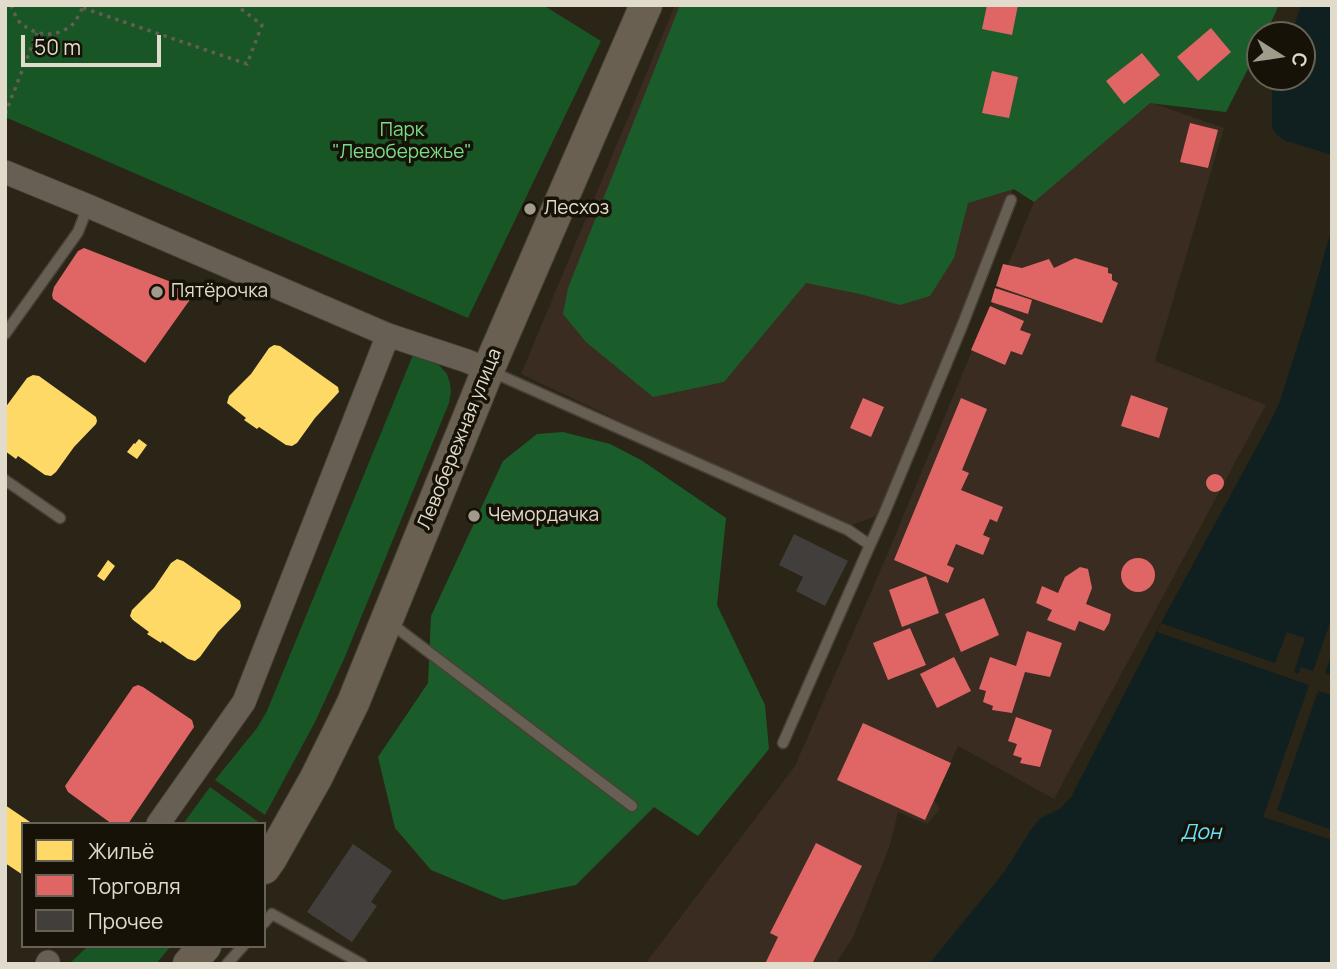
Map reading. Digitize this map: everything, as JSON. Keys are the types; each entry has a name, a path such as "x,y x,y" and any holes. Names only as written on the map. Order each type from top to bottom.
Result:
{"main road":[{"name":"Левобережная улица","path":"266,865 316,778 348,713 488,370 646,5"},
{"path":"190,964 203,948"}],"street":[{"path":"5,172 388,335 467,360 488,370"},
{"path":"159,822 244,702 388,335"}],"lane":[{"path":"783,743 889,502 1011,200"},
{"path":"5,334 78,232 88,206"},
{"path":"488,370 848,530 870,545"},
{"path":"5,480 60,518"},
{"path":"387,620 632,806"},
{"path":"266,921 272,914 362,964"},
{"path":"226,964 241,948"}],"path":[{"path":"11,5 22,25 37,33 54,34 69,28 83,6 247,64 262,25 236,5"},
{"path":"5,114 37,33"}],"shaded area":[{"path":"675,5 1279,5 1272,21 1246,21 1246,73 1226,112 1155,104 1224,128 1155,361 1266,405 1054,799 958,746 934,800 940,809 927,824 898,812 890,845 853,937 836,964 645,964 795,766 884,562 1034,202 1013,189 879,515 844,528 521,374"}],"green space":[{"name":"Парк \"Левобережье\"","path":"5,5 543,5 601,41 468,318 5,117"},
{"path":"680,5 1279,5 1272,21 1246,21 1246,73 1226,112 1150,103 1034,202 1014,189 968,203 954,258 930,296 900,305 806,283 724,382 653,397 586,342 563,314 568,288"},
{"path":"413,355 439,365 447,374 451,392 449,403 344,659 315,722 265,815 215,780 257,728 267,711"},
{"path":"563,432 610,444 641,460 726,518 717,605 765,705 769,749 698,836 654,807 576,885 503,900 431,870 395,828 378,757 428,683 431,616 503,461 537,434"},
{"path":"210,787 259,822 184,822"},
{"path":"86,948 169,948 156,964 69,964"}],"water":[{"path":"1332,5 1332,155 1284,140 1272,127 1272,91 1316,91 1316,21 1296,21 1301,6"},
{"name":"Дон","path":"1332,227 1332,964 929,964 1005,871 1032,828 1041,818 1061,808 1071,797 1279,404"}],"pier":[{"path":"1332,617 1332,654 1325,673 1332,676 1332,695 1318,691 1277,810 1332,830 1332,840 1263,817 1309,685 1157,632 1161,623 1275,663 1287,632 1305,638 1294,672 1298,674 1301,667 1313,671"}],"building: Жильё":[{"path":"274,345 280,346 338,387 339,392 292,446 286,445 259,427 257,429 227,403 229,396"},
{"path":"39,376 96,417 97,421 51,476 5,451 5,408 27,378"},
{"path":"139,439 147,445 137,459 127,452"},
{"path":"177,559 240,601 241,606 195,661 147,634 149,632 130,616 132,610"},
{"path":"108,560 115,566 104,581 97,576"},
{"path":"5,805 30,822 21,822 21,874 5,863"}],"building: Торговля":[{"path":"987,5 1018,5 1012,35 982,29"},
{"path":"1211,28 1231,52 1198,81 1177,57"},
{"path":"1142,53 1160,75 1124,104 1106,81"},
{"path":"992,71 1018,77 1009,118 982,113"},
{"path":"1190,123 1218,130 1208,168 1180,162"},
{"path":"84,248 191,292 189,301 145,363 53,299 54,287 78,251"},
{"path":"1075,258 1108,268 1112,280 1118,283 1102,323 996,286 1003,264 1022,268 1049,259 1054,268"},
{"path":"995,288 1032,300 1028,314 991,302"},
{"path":"990,306 1024,321 1020,330 1031,334 1022,355 1011,351 1005,365 971,350"},
{"path":"1131,395 1168,408 1159,438 1121,426"},
{"path":"863,398 884,407 871,437 850,428"},
{"path":"961,398 987,409 962,470 969,473 961,490 1003,507 997,522 990,519 983,535 990,538 983,555 956,544 947,565 954,568 948,583 894,560"},
{"path":"1215,474 1221,477 1224,483 1221,489 1215,492 1209,489 1206,483 1209,477"},
{"path":"1138,558 1150,563 1155,575 1150,587 1138,592 1126,587 1121,575 1126,563"},
{"path":"1080,567 1088,569 1092,588 1086,604 1111,614 1104,631 1079,621 1075,631 1047,620 1052,610 1036,603 1042,586 1058,593 1065,577"},
{"path":"926,576 939,613 902,627 889,590"},
{"path":"984,598 999,635 961,652 945,614"},
{"path":"910,628 926,665 888,680 873,643"},
{"path":"1027,631 1062,643 1050,677 1025,672 1012,713 992,710 993,706 983,702 986,691 979,689 990,657 1016,666"},
{"path":"954,657 971,691 937,708 920,674"},
{"path":"133,687 143,687 192,720 194,727 129,822 109,822 68,792 65,786"},
{"path":"1016,717 1052,730 1040,767 1020,763 1022,758 1013,755 1017,744 1008,741"},
{"path":"863,723 951,763 925,820 837,780"},
{"path":"816,843 862,866 812,964 765,964 778,937 770,933"}],"building: Прочее":[{"path":"794,534 848,561 825,606 796,591 803,577 779,565"},
{"path":"353,844 392,871 371,902 377,906 352,942 307,912"}],"place":[{"name":"Лесхоз","path":"530,209"},
{"name":"Пятёрочка","path":"157,292"},
{"name":"Чемордачка","path":"474,516"}]}
